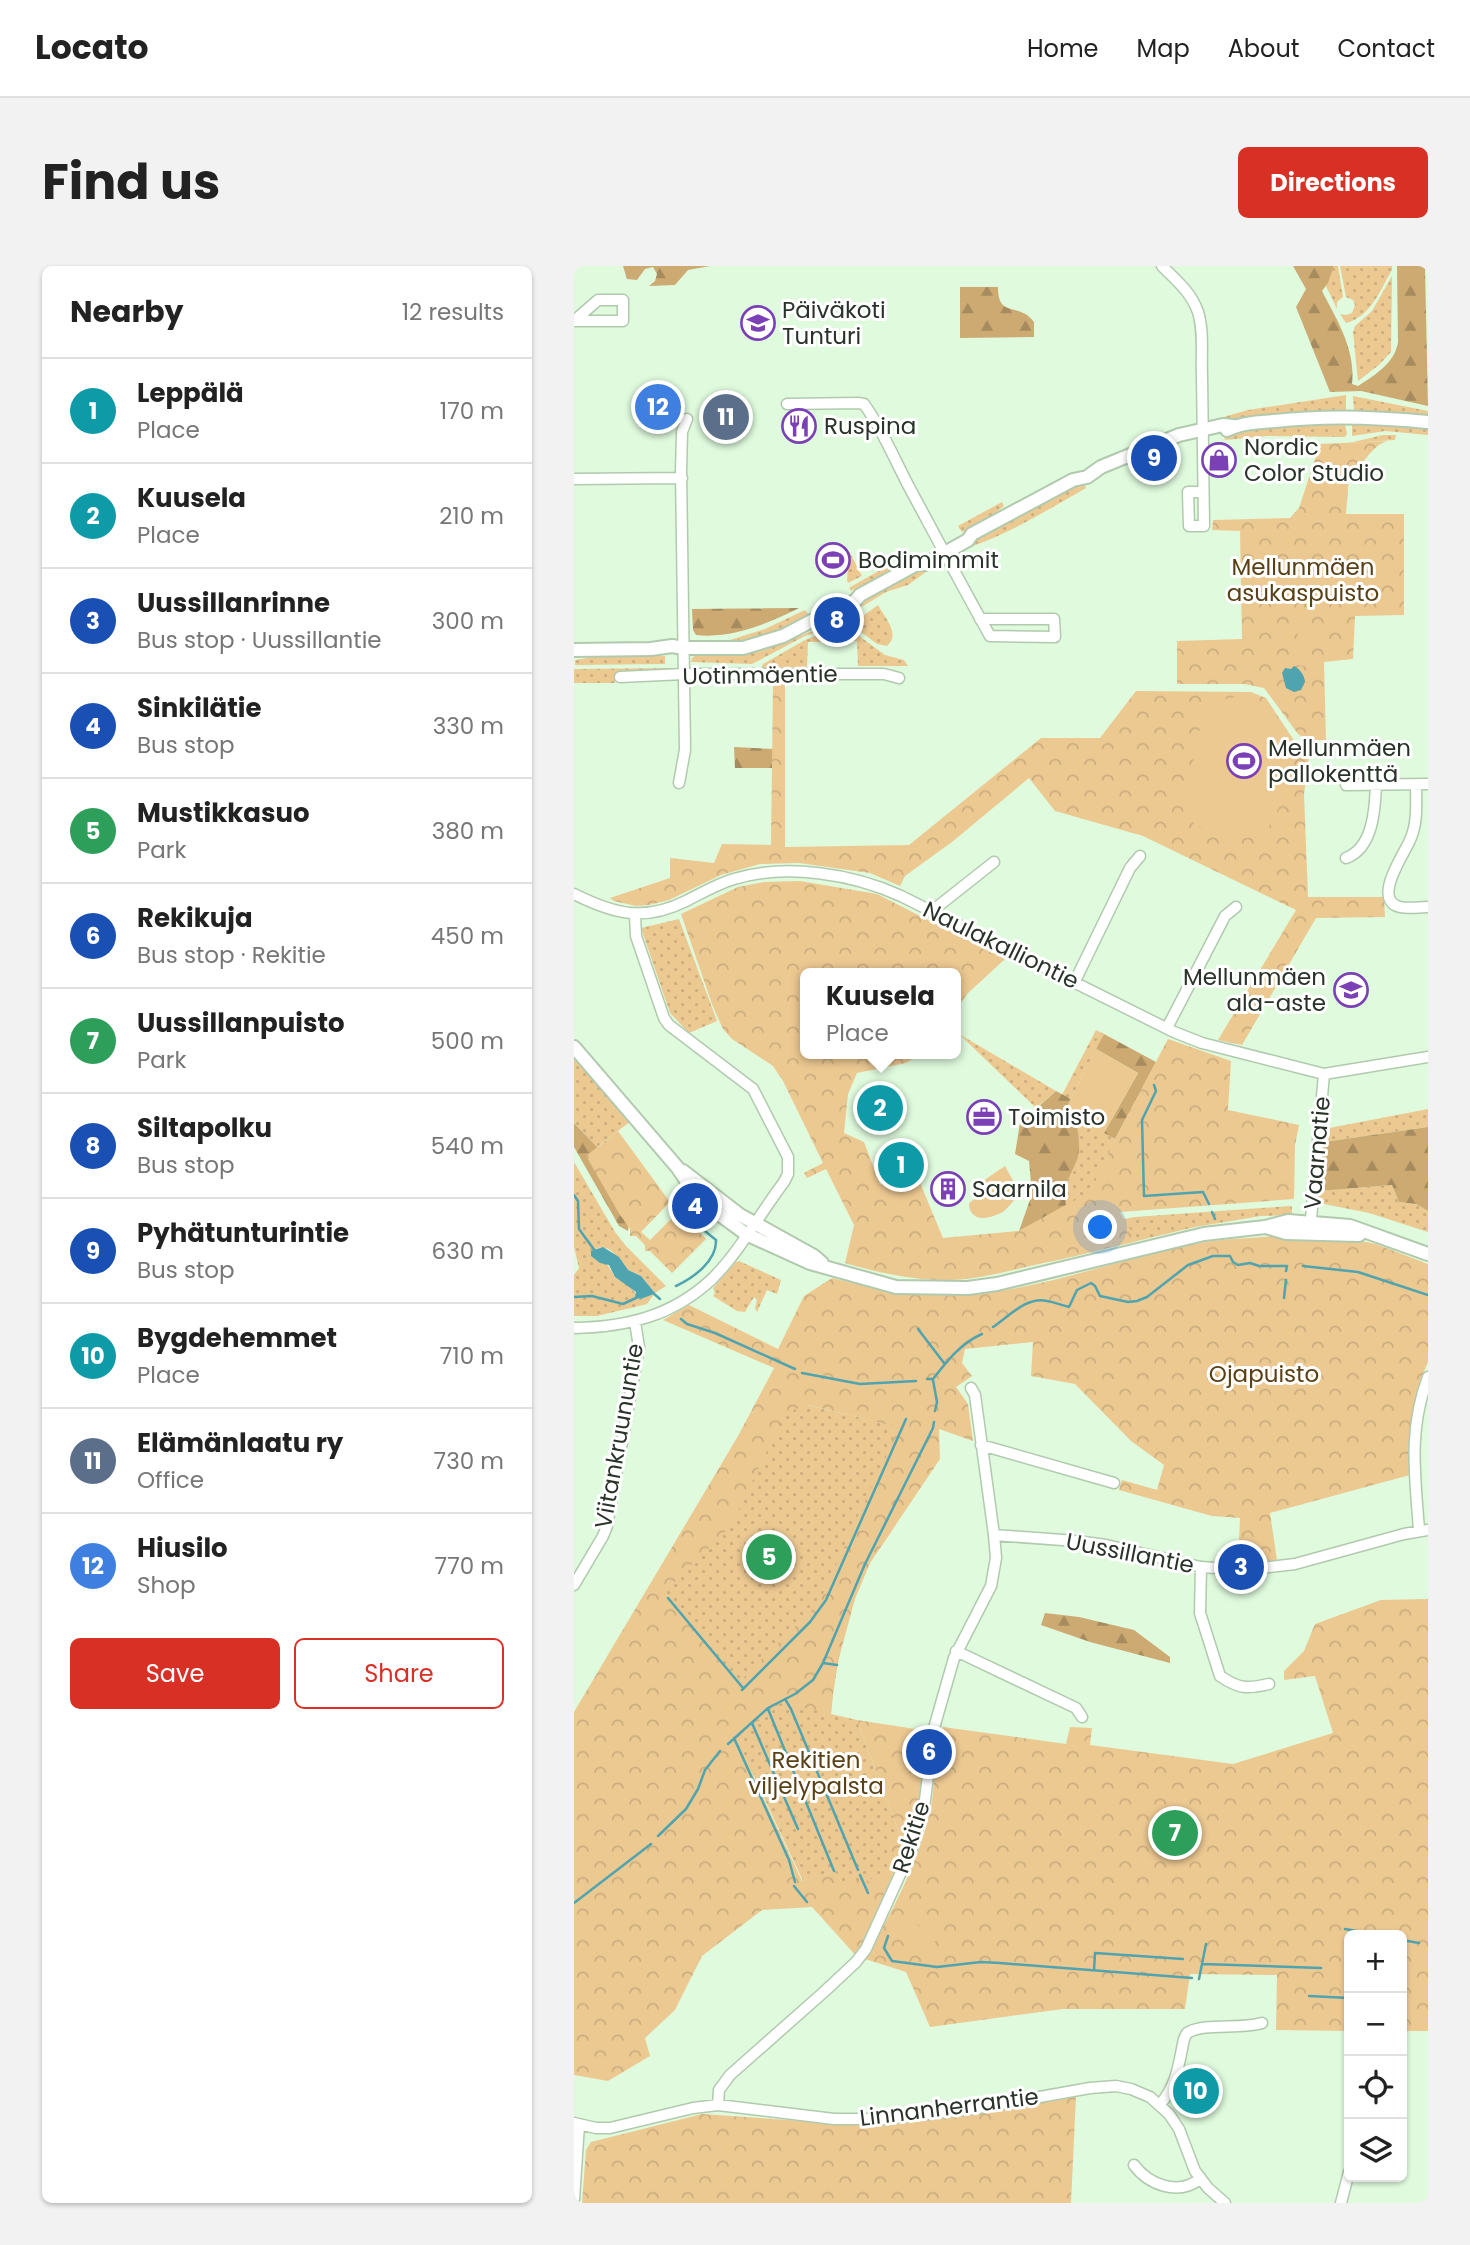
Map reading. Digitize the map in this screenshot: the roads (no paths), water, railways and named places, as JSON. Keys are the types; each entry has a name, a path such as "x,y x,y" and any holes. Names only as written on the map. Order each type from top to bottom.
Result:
{"main road":[{"path":"574,650 651,649 672,646 732,648 763,643 783,636 836,608 853,594 860,595 917,564 925,564 944,550 968,540 972,534 1073,480 1084,470 1101,467 1168,441 1181,442 1223,425 1317,417 1428,422"},
{"path":"574,1047 704,1201 810,1263 872,1281 897,1281 934,1288 968,1288 997,1284 1204,1234 1265,1227 1288,1221 1311,1227 1350,1226 1428,1254"}],"street":[{"path":"1161,266 1188,292 1199,317 1203,492"},
{"path":"598,300 623,300 623,321 574,321 598,300"},
{"path":"787,404 864,404 980,619 990,636 1055,637 1054,619 980,619"},
{"path":"680,783 685,750 682,432 687,419"},
{"path":"574,479 682,478"},
{"name":"Uotinmäentie","path":"620,677 684,674 884,674 899,678"},
{"path":"1346,785 1428,785"},
{"path":"1346,858 1355,855 1369,831 1376,785"},
{"path":"1416,785 1413,832 1393,869 1389,886 1390,900 1401,907 1428,906"},
{"path":"1074,981 1129,869 1140,856"},
{"path":"932,911 995,862"},
{"name":"Naulakalliontie","path":"574,894 601,906 635,915 665,910 711,888 758,873 782,871 845,878 870,883 932,911 1202,1043 1324,1074 1428,1057"},
{"path":"1167,1028 1225,916 1236,907"},
{"path":"574,1328 607,1327 635,1322 668,1310 701,1288 722,1267 788,1174 789,1157 753,1089 669,1025 664,1018 636,936 635,915"},
{"name":"Vaarnatie","path":"1311,1227 1324,1074"},
{"name":"Viitankruununtie","path":"574,1585 603,1536 608,1522 639,1347 635,1322"},
{"path":"1424,1530 1413,1447 1417,1411 1428,1377"},
{"name":"Rekitie","path":"718,2105 722,2084 856,1962 866,1949 913,1846 925,1800 937,1718 956,1651 991,1586 996,1558 975,1395 971,1388"},
{"path":"981,1445 1114,1483"},
{"name":"Uussillantie","path":"995,1535 1086,1542 1201,1567 1250,1570 1286,1566 1424,1530"},
{"path":"1201,1567 1200,1613 1220,1676 1242,1688 1269,1684"},
{"path":"956,1651 1076,1707 1082,1717"},
{"path":"1160,2104 1175,2082 1187,2033 1198,2028 1248,2027 1262,2023"},
{"name":"Linnanherrantie","path":"576,2124 596,2129 610,2128 693,2108 718,2105 834,2119 886,2119 978,2108 1109,2086 1131,2089 1160,2104 1180,2129 1192,2165 1200,2179 1224,2203"},
{"path":"574,2199 576,2124"},
{"path":"1134,2165 1142,2175 1161,2186 1188,2185 1200,2179"},
{"path":"1341,2203 1346,2182"}],"water":[{"path":"1294,666 1301,672 1305,682 1301,690 1294,692 1286,688 1282,673 1285,668 1291,669"},
{"path":"603,1247 619,1257 628,1270 641,1276 655,1293 641,1299 635,1297 636,1292 615,1277 609,1265 600,1263 591,1256 591,1251"}],"waterway":[{"path":"1154,1085 1156,1091 1142,1120 1144,1196 1203,1192 1209,1204"},
{"path":"574,1195 578,1201 579,1229 595,1251"},
{"path":"1212,1212 1215,1219"},
{"path":"676,1286 703,1268 715,1248 716,1240 690,1219"},
{"path":"993,1327 1018,1308 1032,1302 1040,1300 1069,1307 1077,1290 1091,1283 1100,1296 1128,1302 1137,1301 1147,1297 1188,1265 1213,1256 1230,1256 1238,1265 1250,1263 1259,1266 1287,1266 1286,1271"},
{"path":"1303,1266 1358,1272 1428,1295"},
{"path":"1284,1298 1286,1280"},
{"path":"653,1293 660,1299"},
{"path":"574,1297 592,1296 623,1304 638,1297"},
{"path":"681,1319 687,1324 715,1333 795,1369"},
{"path":"918,1329 944,1363"},
{"path":"927,1379 933,1379 961,1347 982,1334"},
{"path":"802,1373 860,1384 916,1381"},
{"path":"933,1380 937,1402 935,1411"},
{"path":"742,1690 810,1622 826,1600 906,1419"},
{"path":"728,1744 768,1708 795,1694 813,1680 823,1663 865,1564 934,1422"},
{"path":"668,1598 743,1688"},
{"path":"823,1663 837,1665"},
{"path":"785,1699 858,1870"},
{"path":"768,1709 834,1871"},
{"path":"752,1723 798,1829"},
{"path":"734,1738 789,1860 795,1882"},
{"path":"658,1836 686,1809 705,1770 720,1751"},
{"path":"574,1903 651,1844"},
{"path":"860,1875 868,1893"},
{"path":"794,1886 807,1902"},
{"path":"1345,1929 1351,1930"},
{"path":"888,1936 884,1948 892,1961 937,1967 981,1962 1000,1963 1192,1978"},
{"path":"1407,1941 1419,1943"},
{"path":"1199,1979 1206,1944"},
{"path":"1094,1970 1095,1953 1183,1959"},
{"path":"1203,1964 1321,1968"},
{"path":"1309,1996 1344,1998"}],"place":[{"name":"Päiväkoti Tunturi","path":"758,323"},
{"name":"Hiusilo","path":"658,407"},
{"name":"Elämänlaatu ry","path":"726,417"},
{"name":"Ruspina","path":"799,426"},
{"name":"Pyhätunturintie","path":"1154,458"},
{"name":"Nordic Color Studio","path":"1219,460"},
{"name":"Bodimimmit","path":"833,560"},
{"name":"Siltapolku","path":"837,620"},
{"name":"Mellunmäen pallokenttä","path":"1244,761"},
{"name":"Mellunmäen ala-aste","path":"1351,990"},
{"name":"Kuusela","path":"880,1108"},
{"name":"Toimisto","path":"984,1117"},
{"name":"Leppälä","path":"901,1165"},
{"name":"Saarnila","path":"948,1189"},
{"name":"Sinkilätie","path":"695,1206"},
{"name":"Mustikkasuo","path":"769,1557"},
{"name":"Uussillanrinne","path":"1241,1567"},
{"name":"Rekikuja","path":"929,1752"},
{"name":"Uussillanpuisto","path":"1175,1833"},
{"name":"Bygdehemmet","path":"1196,2091"}],"park label":[{"name":"Mellunmäen asukaspuisto","path":"1303,580"},
{"name":"Ojapuisto","path":"1264,1374"},
{"name":"Rekitien viljelypalsta","path":"816,1773"}]}
